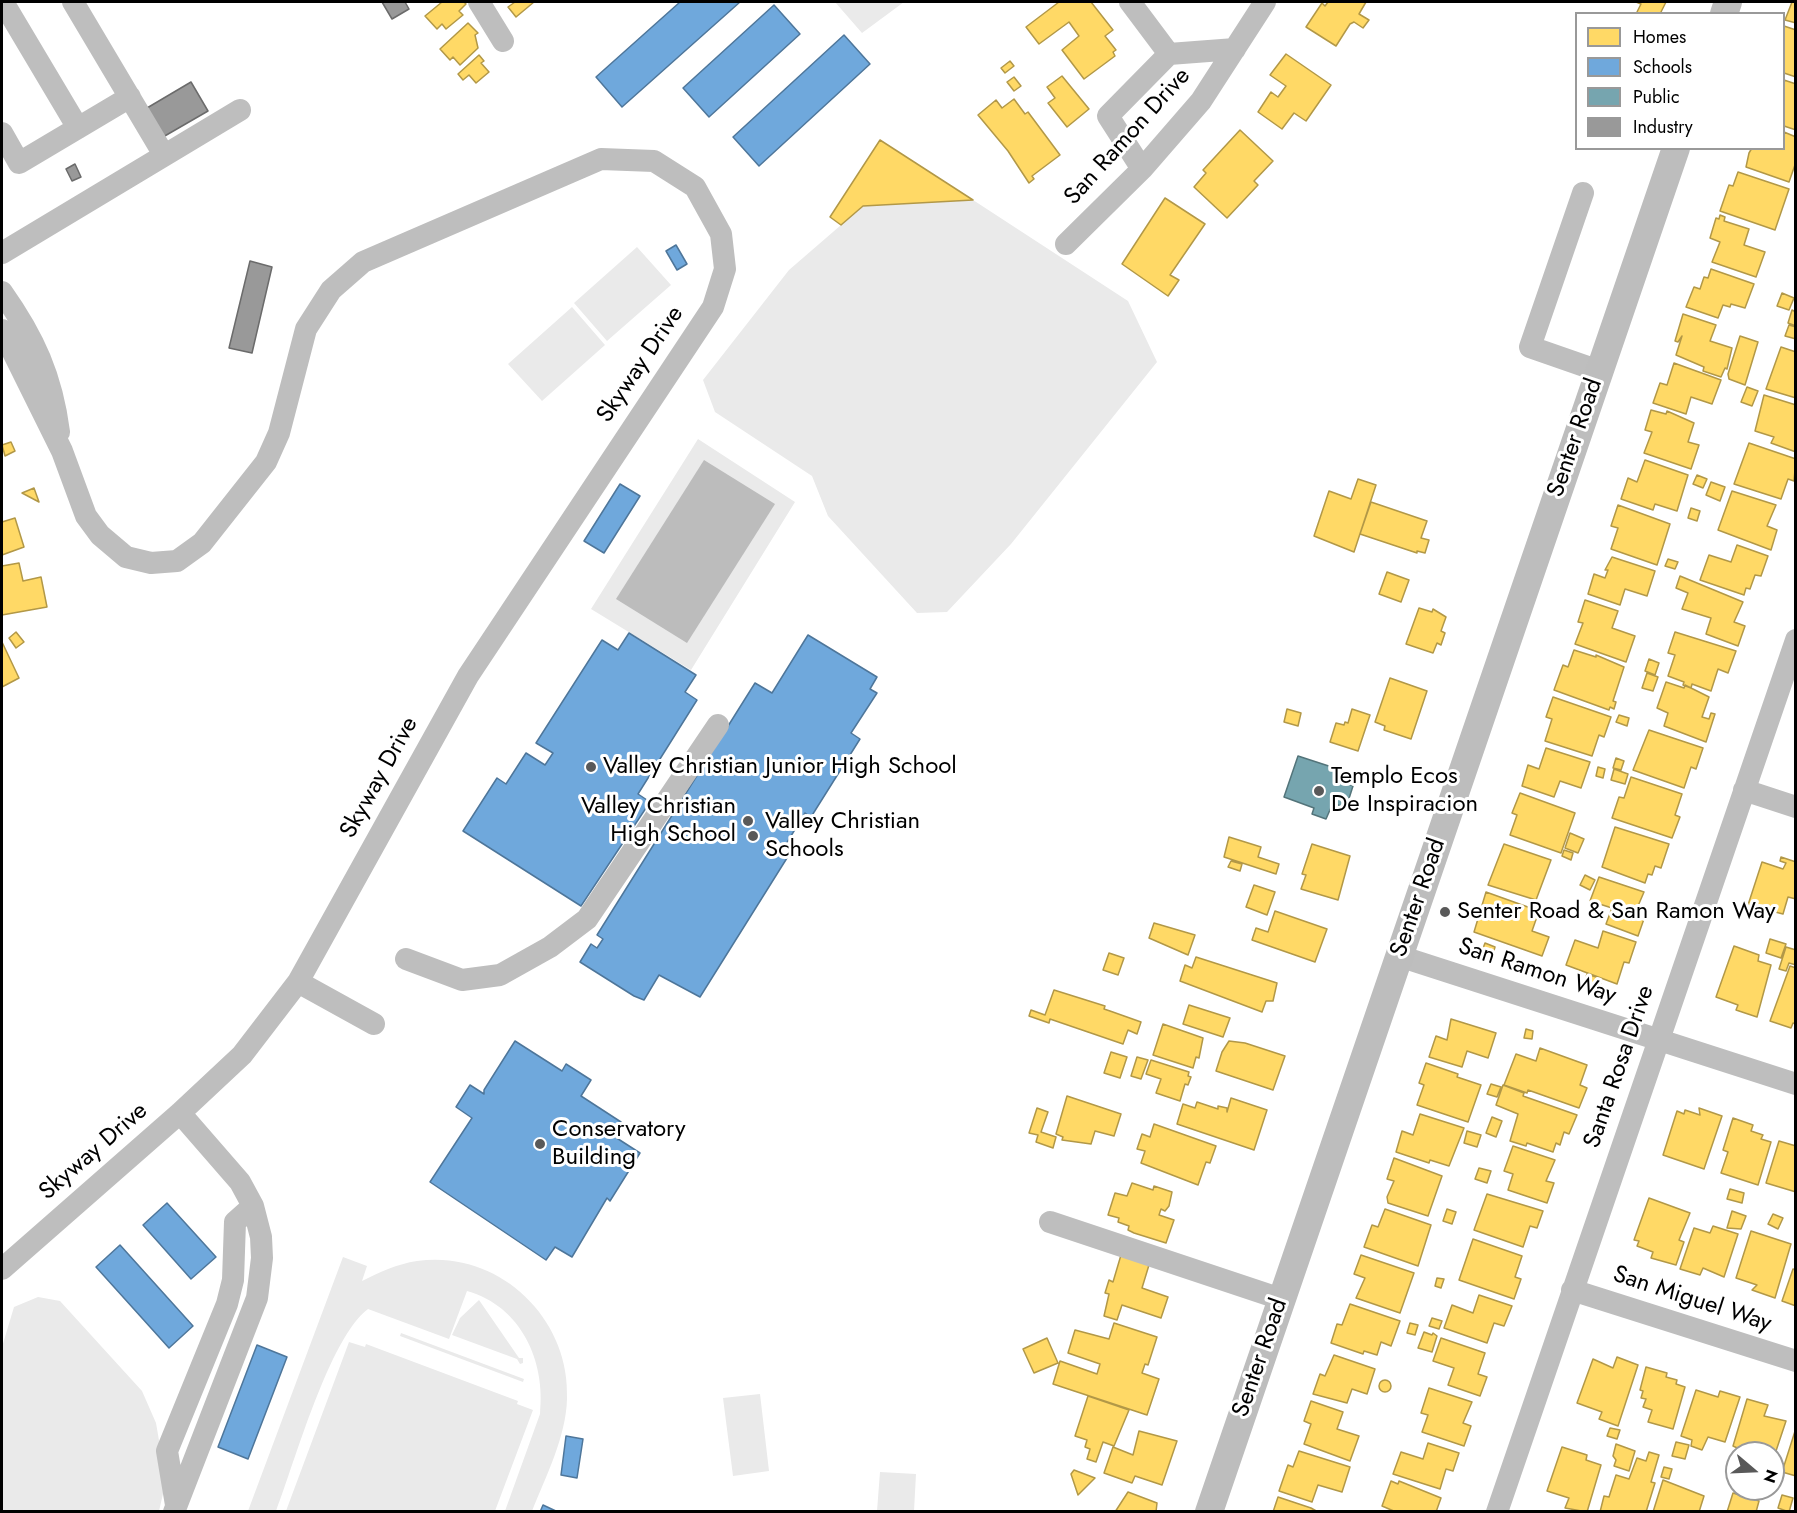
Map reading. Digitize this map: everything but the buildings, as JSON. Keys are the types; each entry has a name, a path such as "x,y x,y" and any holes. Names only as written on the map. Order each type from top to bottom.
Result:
{"main road":[{"name":"Senter Road","path":"1209,1512 1676,150"}],"street":[{"path":"3,2 78,128"},
{"path":"73,2 164,155"},
{"path":"479,2 503,41"},
{"path":"1130,2 1169,54"},
{"name":"San Ramon Drive","path":"1065,244 1142,169 1201,101 1265,2"},
{"path":"1142,169 1108,116 1169,54 1234,49"},
{"path":"2,133 20,163 130,97"},
{"path":"2,253 240,110"},
{"name":"Skyway Drive","path":"2,330 62,451 86,516 100,535 126,557 151,563 177,561 202,543 266,462 279,433 306,330 331,290 363,262 602,159 654,161 695,187 721,234 725,269 713,307 468,676 298,982 242,1055 180,1113 2,1269"},
{"path":"1583,193 1530,347 1599,371"},
{"name":"Skyway Drive","path":"2,292 23,323 54,393 62,451"},
{"name":"Santa Rosa Drive","path":"1497,1512 1796,640"},
{"path":"406,959 462,980 500,975 550,947 587,919 718,725"},
{"path":"1744,790 1796,807"},
{"name":"San Ramon Way","path":"1399,956 1796,1084"},
{"path":"298,982 374,1024"},
{"path":"175,1509 257,1298 262,1258 261,1237 253,1206 240,1182 180,1113"},
{"path":"1050,1222 1281,1299"},
{"name":"San Miguel Way","path":"1572,1290 1796,1361"}],"shaded area":[{"path":"835,2 904,2 862,33"},
{"path":"973,200 1128,301 1157,362 1011,544 947,612 917,613 828,516 812,476 715,412 703,380 789,270 863,206"},
{"path":"637,247 671,285 607,341 574,303"},
{"path":"572,307 605,345 542,401 508,364"},
{"path":"698,439 795,502 691,670 591,609"},
{"path":"704,460 775,504 687,643 616,599"},
{"path":"343,1257 367,1266 362,1281 396,1266 417,1261 447,1260 475,1266 501,1278 524,1295 543,1317 557,1342 565,1369 567,1399 559,1442 532,1511 505,1511 540,1414 541,1394 534,1356 526,1338 502,1309 486,1298 467,1291 449,1339 368,1309 354,1324 327,1373 314,1402 276,1511 248,1511"},
{"path":"38,1297 60,1301 142,1391 156,1423 166,1481 159,1511 2,1512 2,1347 14,1307"},
{"path":"479,1300 519,1358 523,1358 523,1363 520,1364 517,1359 452,1335 460,1318"},
{"path":"401,1333 524,1379 523,1382 400,1336"},
{"path":"349,1342 365,1347 366,1344 518,1401 517,1404 533,1410 495,1511 286,1511"},
{"path":"760,1394 769,1471 733,1476 723,1398"},
{"path":"880,1472 916,1474 914,1511 877,1511"}],"place":[{"name":"Valley Christian Junior High School","path":"591,767"},
{"name":"Templo Ecos De Inspiracion","path":"1319,791"},
{"name":"Valley Christian High School","path":"748,821"},
{"name":"Valley Christian Schools","path":"753,836"},
{"name":"Senter Road & San Ramon Way","path":"1445,912"},
{"name":"Conservatory Building","path":"540,1144"}]}
